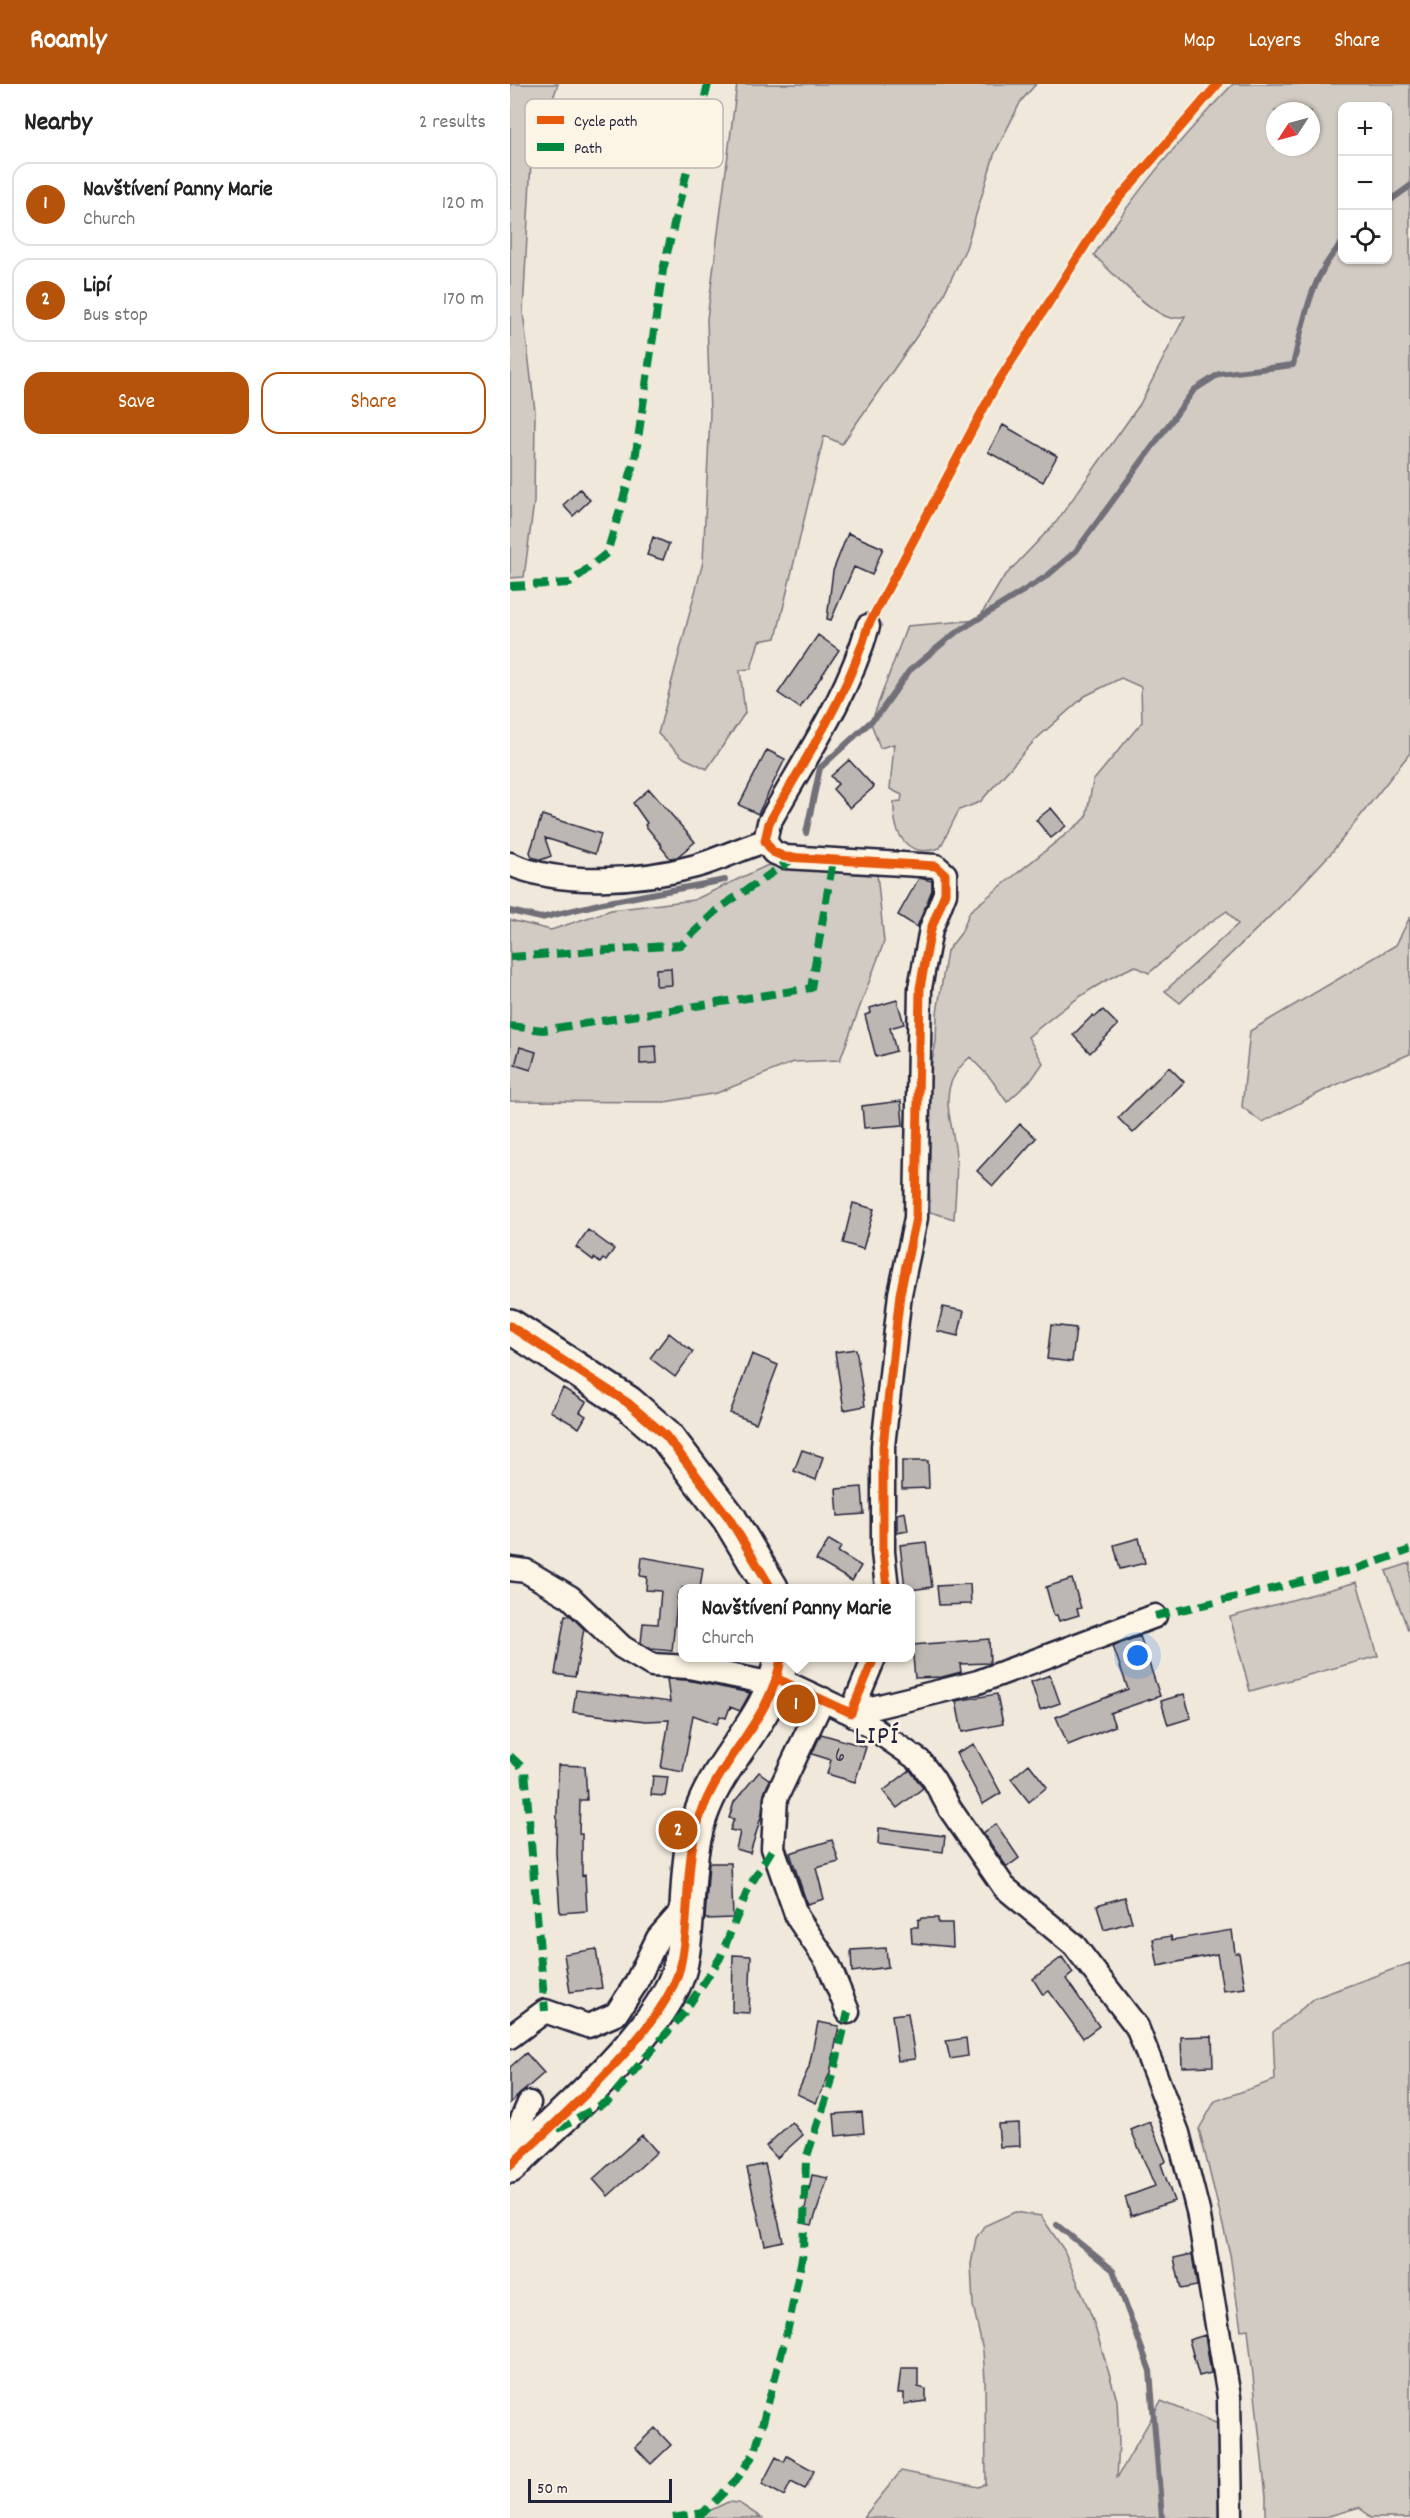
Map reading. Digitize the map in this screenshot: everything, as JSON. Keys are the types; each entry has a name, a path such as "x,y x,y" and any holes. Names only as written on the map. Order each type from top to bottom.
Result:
{"street":[{"path":"868,626 856,664 839,702 769,823 765,841 773,852 785,857 936,866 945,874 945,893 931,929 920,988 916,1218 900,1294 883,1446 883,1552 886,1584"},
{"path":"510,864 524,871 564,878 646,876 696,866 765,841"},
{"path":"510,1326 628,1403 666,1436 729,1518 769,1584"},
{"path":"510,1569 526,1571 570,1597 622,1647 652,1665 777,1673 851,1713 920,1761 1004,1887 1074,1945 1137,2027 1178,2133 1198,2211 1229,2397 1231,2518"},
{"path":"851,1713 978,1682 1155,1616"},
{"path":"851,1713 872,1662"},
{"path":"510,2166 640,2038 663,2004 680,1968 690,1856 703,1807 712,1788 758,1718 777,1673"},
{"path":"823,1699 776,1798 773,1848 797,1917 828,1963 848,2012"},
{"path":"510,2037 545,2011 588,2026 616,2014 635,1985 657,1938 687,1904"},
{"path":"510,2148 529,2103"}],"shaded area":[{"path":"510,84 558,84 553,99 525,99 525,168 531,168 523,312 535,411 534,502 524,577 510,578"},
{"path":"737,84 1036,84 1021,101 994,155 966,248 939,304 842,444 824,436 776,638 759,641 751,669 740,670 745,713 707,769 684,758 658,734 703,562 710,415 707,319"},
{"path":"1233,84 1410,84 1410,753 1332,852 1290,897 1180,1003 1165,991 1238,924 1227,911 1199,930 1149,973 1135,966 1120,973 1079,997 1028,1037 1043,1063 1032,1079 1007,1102 991,1079 970,1057 952,1080 949,1091 949,1114 957,1163 954,1219 930,1212 927,1085 936,1042 937,1013 947,951 961,933 970,911 1086,818 1093,781 1142,722 1141,687 1121,678 1085,696 1035,740 980,802 959,810 940,848 928,850 910,847 899,834 894,814 894,802 901,801 902,795 890,789 894,744 880,748 871,723 907,626 978,620 1003,578 1057,521 1140,404 1185,316 1171,318 1153,309 1094,255 1142,187"},
{"path":"768,865 877,874 884,942 840,1060 794,1062 717,1093 665,1102 510,1101 510,920 551,930 611,910 694,900"},
{"path":"1410,917 1410,1054 1331,1087 1262,1122 1242,1107 1250,1031 1396,945"},
{"path":"1410,1563 1410,1629 1408,1630 1386,1571"},
{"path":"1357,1582 1378,1656 1250,1691 1230,1617"},
{"path":"1410,1963 1410,2518 1370,2518 1360,2507 1322,2518 1266,2518 1266,2497 1248,2329 1241,2330 1230,2254 1199,2129 1215,2101 1275,2080 1273,2032 1315,1998"},
{"path":"1015,2212 1041,2216 1064,2250 1092,2317 1117,2400 1119,2442 1117,2478 1161,2401 1221,2425 1218,2518 863,2518 901,2471 979,2487 986,2484 985,2380 983,2351 973,2305 971,2264 976,2238 984,2226"},
{"path":"728,2502 739,2503 762,2518 694,2518"}],"building":[{"path":"1003,425 1057,456 1043,482 988,452"},
{"path":"580,489 590,500 573,516 563,505"},
{"path":"848,533 883,548 872,575 854,567 831,620 827,619 833,571"},
{"path":"653,537 669,544 663,560 647,555"},
{"path":"818,635 839,650 800,708 778,693"},
{"path":"767,750 785,759 758,814 739,805"},
{"path":"849,760 874,787 850,808 833,789 838,784 831,776"},
{"path":"649,789 695,842 677,857 670,858 661,847 633,803"},
{"path":"1051,808 1066,826 1051,838 1036,820"},
{"path":"542,815 601,834 595,854 545,838 551,856 541,860 532,857 530,852"},
{"path":"919,878 932,881 932,890 917,927 898,915"},
{"path":"671,968 672,985 656,986 656,969"},
{"path":"897,1000 904,1024 890,1028 896,1051 876,1057 865,1015 871,1013 870,1008"},
{"path":"1103,1010 1118,1025 1090,1053 1073,1035 1093,1015 1095,1017"},
{"path":"656,1046 657,1063 640,1064 640,1047"},
{"path":"520,1047 536,1052 531,1070 515,1065"},
{"path":"1169,1067 1184,1082 1133,1133 1118,1118"},
{"path":"901,1101 903,1125 864,1128 862,1106"},
{"path":"1020,1124 1036,1138 993,1186 977,1171"},
{"path":"853,1203 874,1209 863,1249 843,1243"},
{"path":"588,1230 614,1249 606,1261 603,1259 600,1263 594,1258 593,1260 576,1247"},
{"path":"943,1307 964,1311 958,1336 937,1331"},
{"path":"1051,1325 1076,1328 1072,1362 1047,1359"},
{"path":"669,1333 693,1352 675,1377 650,1358"},
{"path":"856,1349 865,1406 844,1410 835,1352"},
{"path":"752,1354 778,1365 756,1423 730,1413"},
{"path":"563,1388 586,1402 580,1412 586,1416 579,1428 550,1411"},
{"path":"802,1450 823,1457 816,1480 794,1471"},
{"path":"902,1461 928,1461 929,1488 902,1489"},
{"path":"862,1487 864,1514 838,1516 836,1489"},
{"path":"905,1512 908,1531 897,1533 897,1514"},
{"path":"1139,1538 1145,1563 1120,1569 1114,1545"},
{"path":"829,1540 841,1547 838,1552 861,1566 852,1581 816,1560"},
{"path":"926,1542 932,1587 915,1589 915,1584 905,1584 900,1545"},
{"path":"642,1557 703,1568 701,1584 678,1584 672,1651 651,1649 641,1643 643,1623 658,1624 661,1591 646,1590 647,1577 640,1576"},
{"path":"1072,1579 1081,1608 1077,1609 1079,1615 1059,1621 1057,1615 1054,1616 1046,1587"},
{"path":"970,1584 971,1604 939,1605 937,1586"},
{"path":"565,1615 571,1616 584,1629 575,1677 555,1674"},
{"path":"1140,1636 1160,1696 1110,1713 1115,1726 1068,1745 1056,1717 1128,1689 1113,1646"},
{"path":"989,1639 990,1663 960,1664 961,1672 942,1677 915,1678 915,1645"},
{"path":"1050,1675 1060,1703 1040,1710 1031,1682"},
{"path":"667,1679 687,1680 750,1693 740,1711 730,1707 726,1718 720,1716 717,1724 693,1715 683,1772 661,1768 669,1720 646,1721 573,1712 576,1690 670,1702"},
{"path":"997,1694 1003,1724 962,1732 956,1701"},
{"path":"1184,1694 1191,1718 1168,1725 1161,1701"},
{"path":"788,1699 805,1706 801,1714 784,1709"},
{"path":"821,1734 866,1747 855,1782 827,1774 831,1760 812,1754"},
{"path":"974,1744 1001,1793 983,1804 956,1753"},
{"path":"1029,1764 1047,1787 1029,1802 1011,1779"},
{"path":"558,1765 585,1766 587,1800 580,1800 579,1834 582,1834 582,1876 585,1875 587,1911 560,1913 556,1853"},
{"path":"910,1770 923,1788 897,1808 883,1791"},
{"path":"759,1772 770,1780 764,1793 762,1814 750,1853 736,1849 740,1832 730,1830 734,1819 729,1818 734,1802"},
{"path":"653,1776 668,1777 665,1796 651,1795"},
{"path":"996,1824 1019,1858 1007,1867 983,1833"},
{"path":"879,1828 945,1836 943,1852 878,1844"},
{"path":"832,1840 839,1862 816,1868 824,1899 807,1904 790,1853"},
{"path":"709,1863 731,1863 733,1918 705,1919"},
{"path":"1125,1897 1132,1922 1104,1930 1097,1905"},
{"path":"938,1918 938,1923 952,1923 953,1947 912,1943 911,1927 918,1927 918,1920"},
{"path":"1232,1930 1235,1953 1239,1953 1245,1988 1223,1991 1217,1954 1158,1966 1153,1939 1171,1936 1172,1940"},
{"path":"886,1948 888,1967 852,1972 851,1950"},
{"path":"596,1949 602,1988 570,1992 564,1954"},
{"path":"733,1955 751,1956 749,2013 732,2012"},
{"path":"1062,1957 1073,1973 1066,1979 1099,2026 1083,2038 1049,1991 1043,1995 1033,1979"},
{"path":"908,2013 915,2059 898,2061 892,2015"},
{"path":"818,2022 839,2026 830,2073 816,2103 797,2094 809,2067"},
{"path":"1212,2036 1213,2066 1182,2067 1181,2037"},
{"path":"966,2038 968,2056 950,2059 946,2041"},
{"path":"526,2053 544,2073 510,2103 510,2067"},
{"path":"862,2112 864,2133 836,2136 834,2114"},
{"path":"792,2122 803,2135 777,2158 766,2146"},
{"path":"1150,2122 1166,2161 1161,2164 1174,2201 1131,2216 1125,2197 1155,2186 1131,2130"},
{"path":"1019,2123 1020,2146 1000,2147 998,2124"},
{"path":"642,2135 657,2152 608,2196 593,2179"},
{"path":"765,2164 783,2241 765,2245 747,2168"},
{"path":"812,2175 828,2178 812,2225 802,2223"},
{"path":"1192,2254 1197,2286 1181,2289 1174,2258"},
{"path":"1205,2335 1211,2373 1199,2376 1189,2340"},
{"path":"901,2368 918,2368 918,2387 926,2389 926,2401 904,2404 904,2393 898,2393"},
{"path":"655,2428 671,2445 651,2464 635,2447"},
{"path":"787,2456 814,2471 805,2489 791,2482 784,2496 762,2484 776,2457 784,2462"}],"waterway":[{"path":"1392,199 1410,186"},
{"path":"806,833 820,768 879,714 909,671 954,634 1047,576 1076,551 1194,390 1219,374 1293,365 1315,285 1322,270 1338,248"},
{"path":"510,911 541,918 603,903 725,880"},
{"path":"1057,2225 1113,2270 1150,2371 1162,2518"}],"marked path":[{"path":"704,99 708,84"},
{"path":"510,586 570,583 607,553 635,459 663,270 688,168"},
{"path":"510,957 681,945 718,909 794,858"},
{"path":"510,1026 543,1030 811,988 833,860"},
{"path":"1155,1616 1356,1569 1410,1550"},
{"path":"510,1756 525,1770 545,2011"},
{"path":"557,2129 608,2101 683,2014 720,1958 749,1887 773,1848"},
{"path":"673,2518 703,2513 737,2479 755,2452 788,2328 803,2253 806,2159 830,2087 848,2012"}],"cycle path":[{"path":"887,1584 883,1552 883,1446 900,1294 916,1218 920,988 931,929 945,893 945,874 936,866 785,857 773,852 765,841 769,823 811,751 849,678 868,626 995,387 1106,213 1218,84"},
{"path":"510,1326 628,1403 666,1436 729,1518 769,1584"},
{"path":"510,2166 632,2045 654,2018 670,1991 680,1967 684,1947 690,1865 697,1825 713,1787 769,1698 780,1662"},
{"path":"776,1678 851,1713 872,1662"}],"place":[{"name":"Navštívení Panny Marie","path":"796,1704"},
{"name":"Lipí","path":"678,1830"}],"district":[{"name":"LIPÍ","path":"877,1737"}]}
